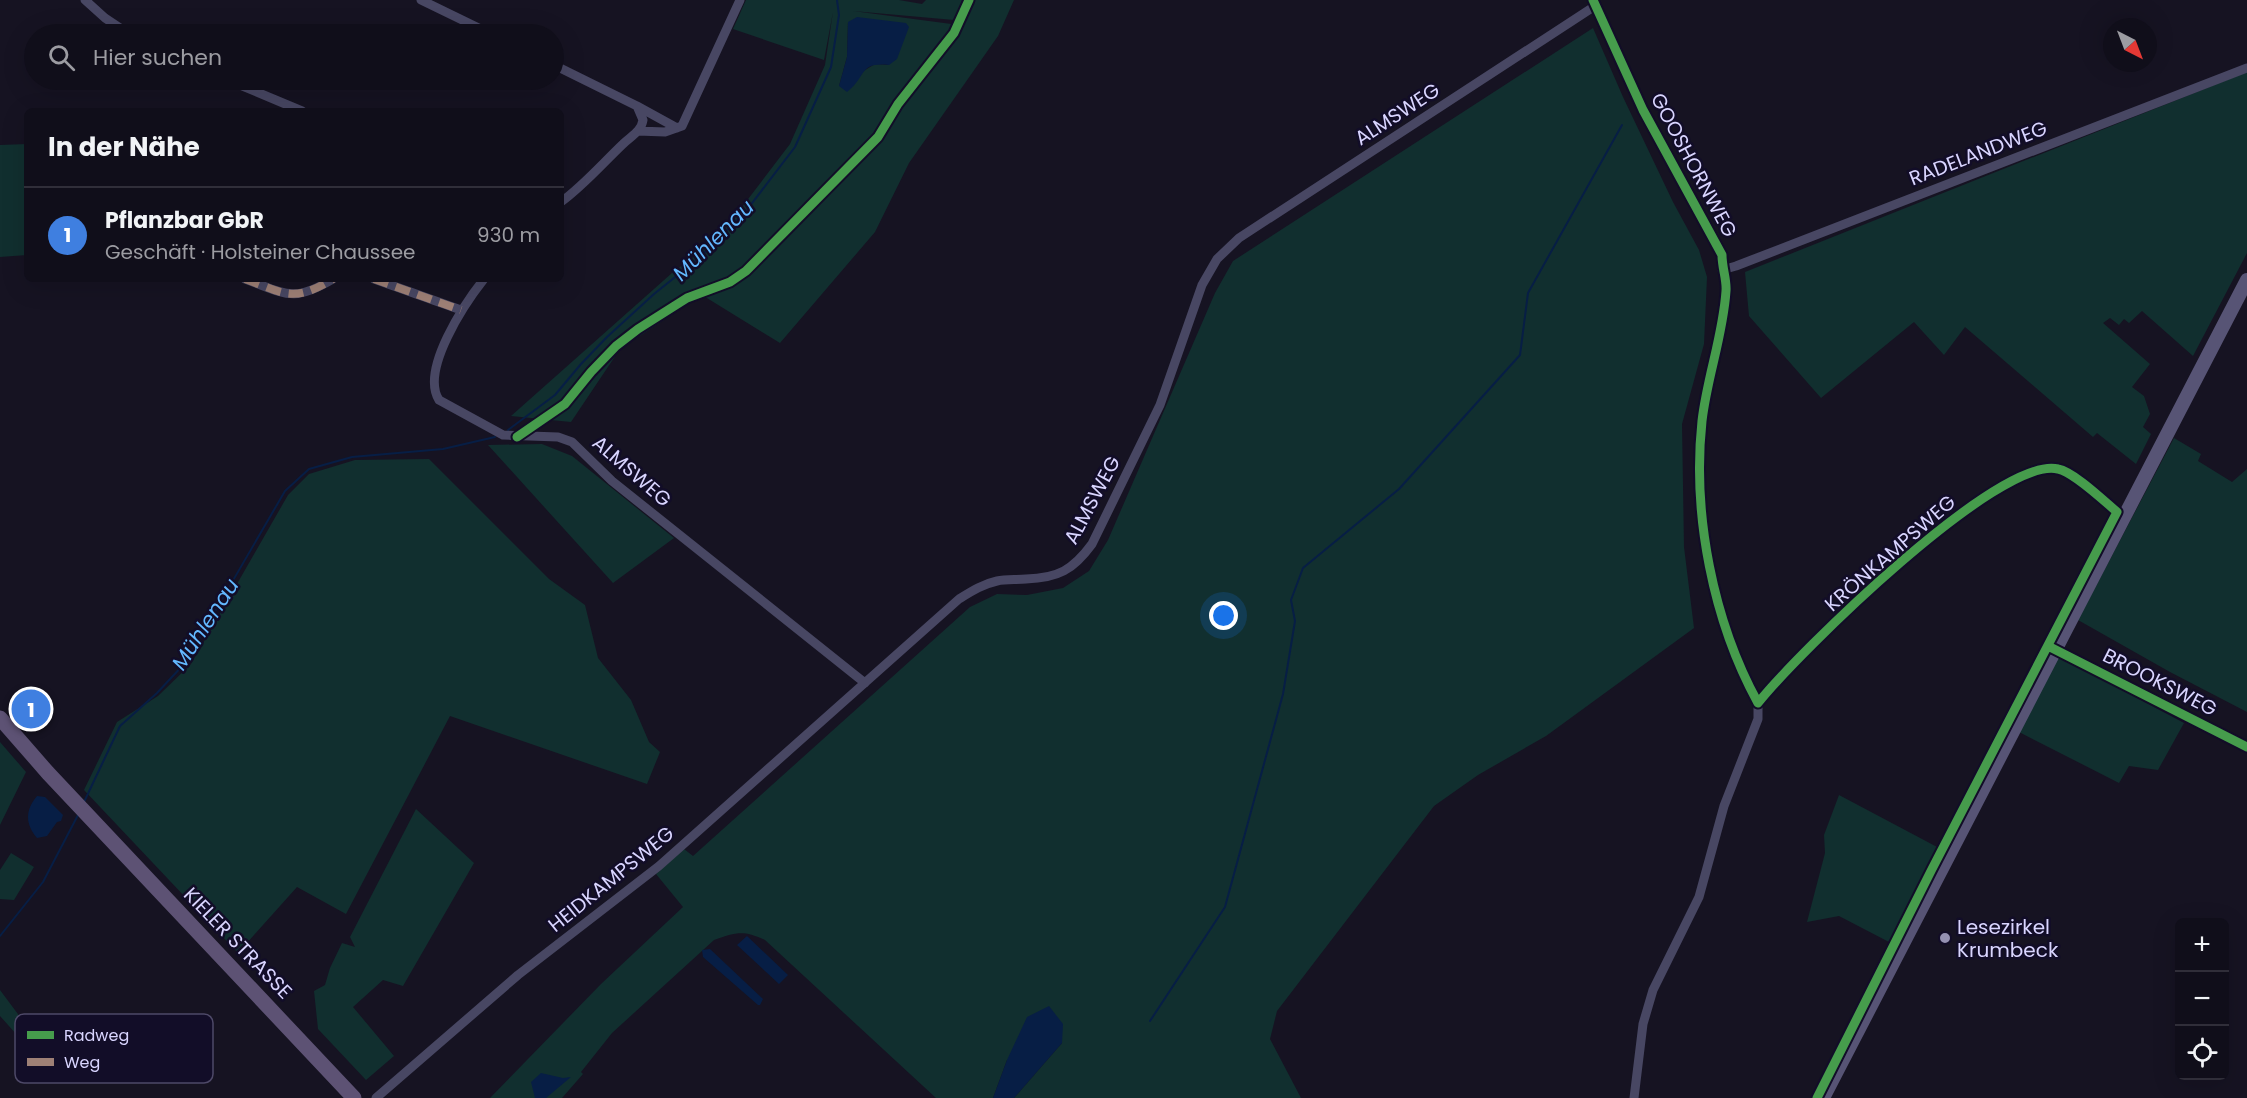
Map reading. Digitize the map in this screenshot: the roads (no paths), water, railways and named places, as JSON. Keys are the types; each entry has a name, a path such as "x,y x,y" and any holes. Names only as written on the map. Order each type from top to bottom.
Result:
{"main road":[{"path":"1823,1098 2247,280"},
{"name":"KIELER STRASSE","path":"0,718 72,799 354,1098"}],"street":[{"path":"85,0 114,24"},
{"path":"421,0 470,24"},
{"path":"638,131 665,132 677,128 686,119 740,0"},
{"name":"GOOSHORNWEG","path":"1594,3 1643,110 1722,255 1722,270 1726,288 1722,325 1702,420 1700,479 1706,549 1724,620 1737,660 1758,703"},
{"name":"ALMSWEG","path":"461,310 436,370 435,393 439,400 503,435 558,437 572,442 612,481 865,683 959,599 978,586 998,580 1045,579 1066,571 1080,560 1092,544 1160,405 1202,285 1217,259 1239,238 1594,3"},
{"name":"RADELANDWEG","path":"1722,270 1870,215 2247,68"},
{"path":"564,70 677,128"},
{"path":"252,90 295,108"},
{"path":"564,200 585,183 638,131 643,120 637,106"},
{"path":"253,282 287,294 300,294 315,290 328,282"},
{"path":"382,282 461,310 482,282"},
{"name":"KRÖNKAMPSWEG","path":"1758,703 1796,661 1918,548 1955,518 2020,476 2041,468 2060,469 2124,517"},
{"name":"BROOKSWEG","path":"2056,649 2247,747"},
{"name":"HEIDKAMPSWEG","path":"376,1098 518,975 656,868 865,683"},
{"path":"1634,1098 1643,1024 1653,990 1700,897 1724,806 1758,719 1758,703"}],"water":[{"path":"857,17 906,23 909,27 897,59 889,65 867,68 847,92 839,86 847,57 848,22"},
{"path":"37,796 45,797 63,815 61,821 57,822 47,836 37,838 30,828 28,817 30,806"},
{"path":"747,936 788,975 779,984 737,945"},
{"path":"710,949 763,999 760,1005 703,957 702,950"},
{"path":"1049,1006 1063,1024 1062,1043 1014,1098 993,1098 1027,1017"},
{"path":"541,1073 563,1078 571,1077 546,1098 535,1098 531,1082"}],"waterway":[{"name":"Mühlenau","path":"508,430 555,395 607,337 654,294 699,258 746,211 795,147 831,67 839,15 837,0"},
{"path":"1150,1021 1225,907 1283,694 1295,621 1291,600 1303,568 1399,489 1520,355 1528,293 1622,125"},
{"name":"Mühlenau","path":"84,802 120,726 157,693 185,663 285,491 309,469 352,457 443,449 495,437"},
{"name":"Mühlenau","path":"0,936 43,882 78,815"}],"place":[{"name":"Pflanzbar GbR","path":"31,709"},
{"name":"Lesezirkel Krumbeck","path":"1945,938"}]}
